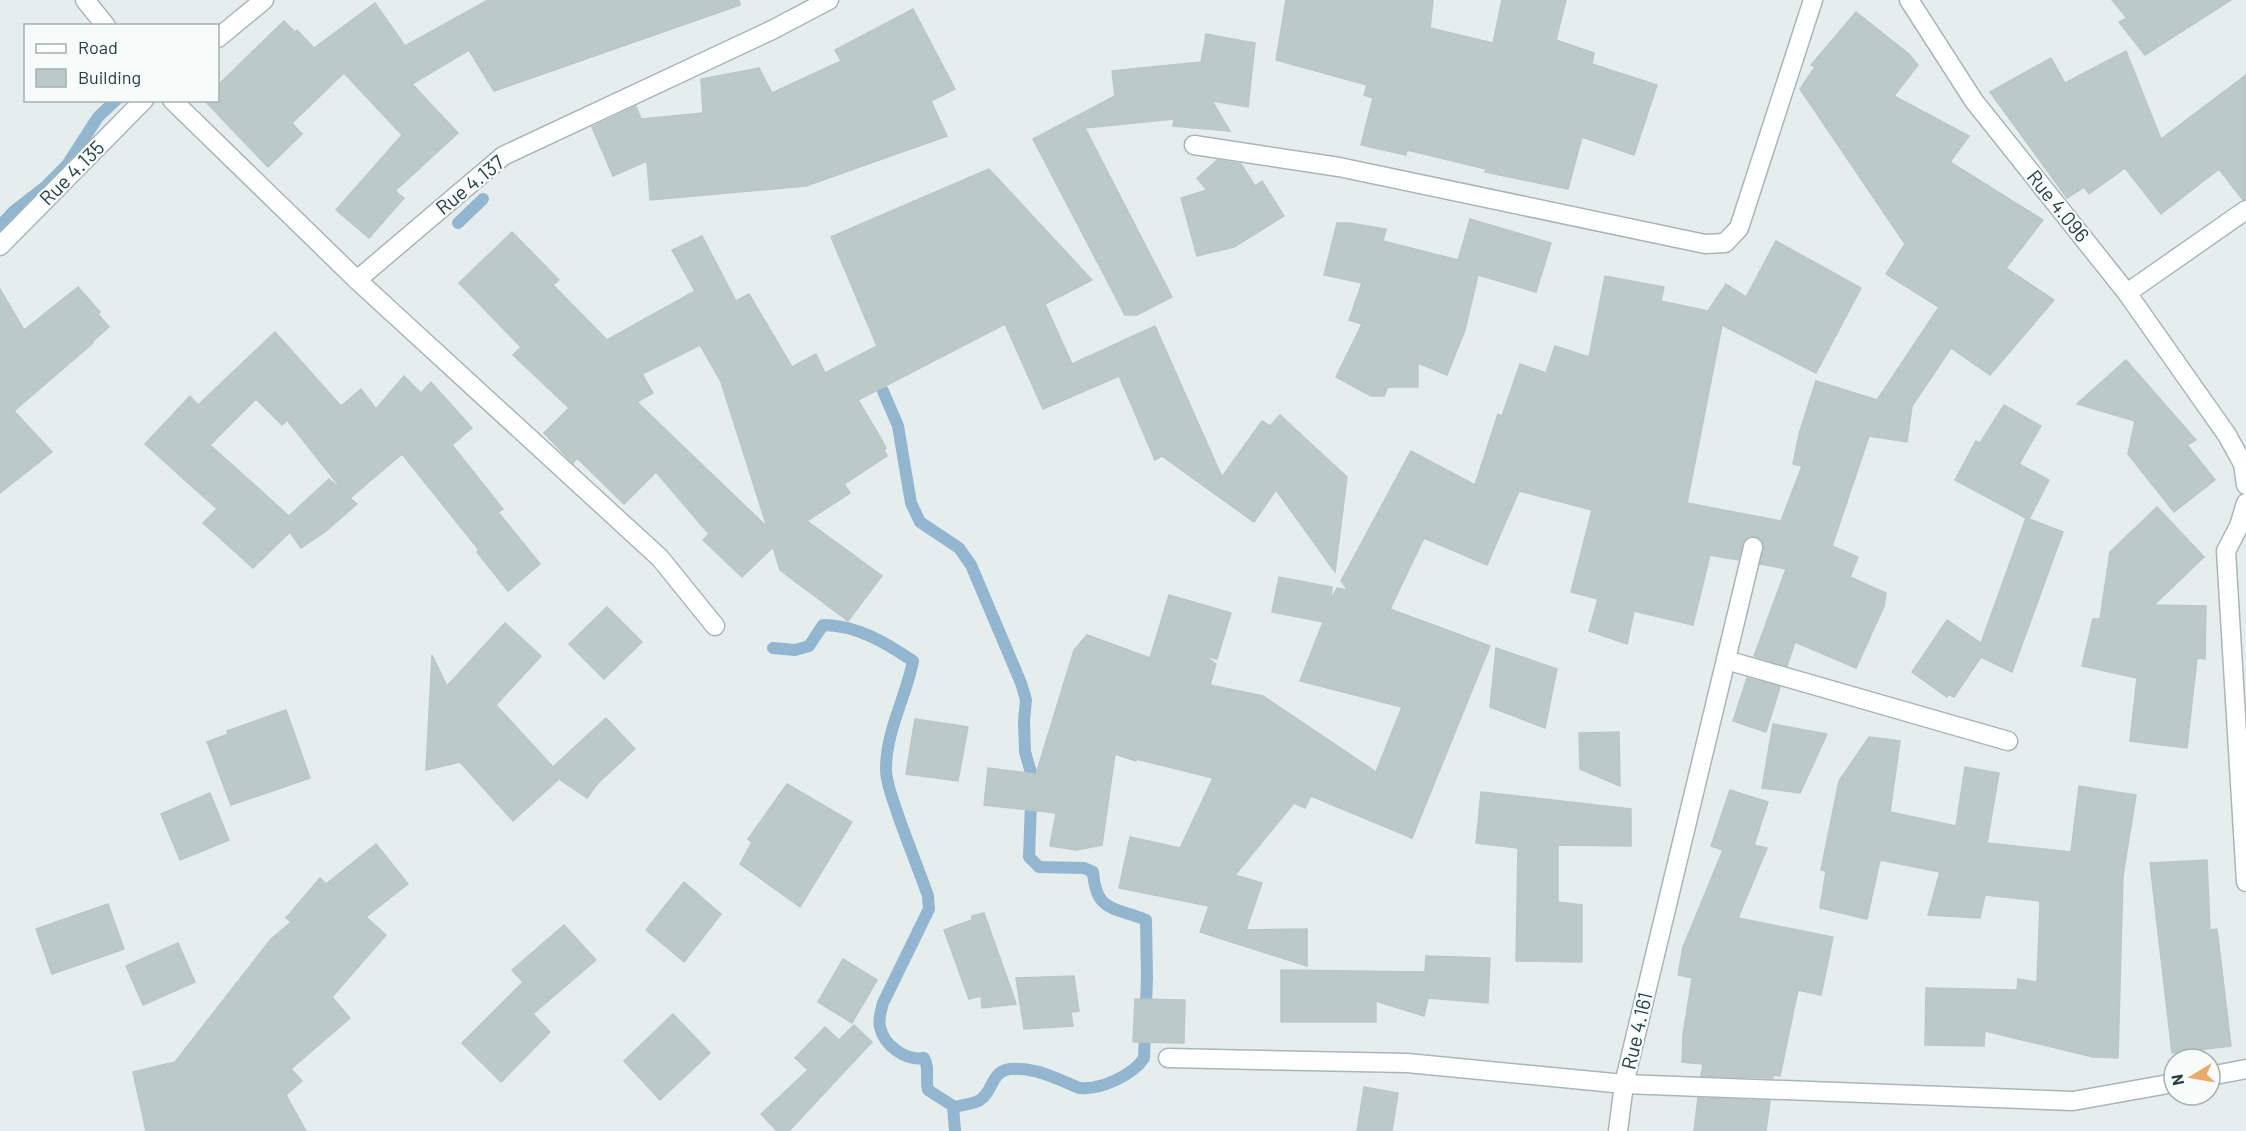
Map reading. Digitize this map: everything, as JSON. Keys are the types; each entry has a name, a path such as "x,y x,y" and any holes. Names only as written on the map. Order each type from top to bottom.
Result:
{"street":[{"path":"85,0 104,24"},
{"path":"219,37 264,0"},
{"name":"Rue 4.137","path":"357,280 503,156 772,30 829,0"},
{"path":"1194,145 1339,167 1706,244 1725,243 1739,228 1813,0"},
{"name":"Rue 4.096","path":"1909,0 1974,101 2127,292 2227,435 2243,464 2246,485"},
{"name":"Rue 4.135","path":"0,246 142,102"},
{"path":"174,102 357,280 660,558 715,626"},
{"path":"2127,292 2246,210"},
{"path":"2246,503 2239,526 2226,551 2242,760 2246,882"},
{"name":"Rue 4.161","path":"1753,547 1624,1084 2073,1101 2162,1085"},
{"path":"1726,660 2008,741"},
{"path":"1168,1058 1407,1063 1624,1084 1618,1131"},
{"path":"2222,1074 2246,1069"}],"building":[{"path":"488,0 739,0 740,5 494,91 469,50 412,84 458,133 395,191 404,198 369,238 336,210 402,135 344,73 292,123 302,134 268,167 206,102 219,102 219,84 284,21 295,32 297,30 314,48 375,3 405,46"},
{"path":"1286,0 1433,0 1430,28 1493,43 1502,0 1566,0 1556,40 1594,53 1592,64 1657,85 1634,155 1582,137 1568,189 1485,172 1486,169 1407,150 1406,155 1361,145 1373,98 1364,95 1367,85 1276,60"},
{"path":"2112,0 2231,0 2145,55 2119,22 2127,18"},
{"path":"913,9 955,89 931,101 947,136 806,186 650,200 647,161 613,176 592,127 636,106 641,119 703,113 701,79 759,68 772,93 841,61 835,50"},
{"path":"1856,12 1909,54 1918,65 1894,96 1969,136 1950,162 2043,220 2006,268 2054,300 1990,375 1951,348 1912,406 1907,442 1869,436 1832,546 1858,557 1850,577 1886,593 1884,606 1856,668 1795,642 1787,666 1754,656 1786,569 1760,564 1764,544 1755,536 1744,540 1738,560 1710,555 1693,625 1634,611 1627,644 1589,631 1598,599 1571,592 1592,510 1519,491 1487,565 1424,538 1390,609 1490,646 1412,838 1311,796 1305,808 1294,803 1235,875 1262,883 1246,930 1307,929 1307,966 1200,932 1209,906 1119,888 1130,837 1180,848 1213,778 1136,759 1136,761 1115,754 1102,845 1076,850 1050,846 1056,813 984,805 988,768 1036,774 1074,650 1087,635 1150,658 1169,595 1231,613 1217,659 1204,656 1216,664 1210,685 1263,696 1376,772 1402,707 1300,681 1323,622 1272,612 1279,577 1332,587 1331,599 1337,588 1348,590 1341,581 1411,451 1475,485 1498,414 1502,416 1520,364 1546,373 1555,346 1589,357 1605,276 1664,287 1661,301 1708,311 1726,284 1746,297 1776,241 1861,288 1816,373 1722,325 1687,503 1781,521 1802,466 1793,464 1799,434 1816,381 1877,400 1939,307 1886,274 1905,244 1800,89 1815,67 1811,65"},
{"path":"1206,34 1255,43 1248,107 1212,101 1230,131 1173,126 1174,119 1085,128 1172,297 1137,315 1125,315 1033,139 1115,96 1112,71 1201,62"},
{"path":"2126,51 2161,139 2246,75 2246,199 2243,200 2219,169 2161,214 2125,168 2089,194 2084,187 2067,198 1990,92 2051,58 2065,83"},
{"path":"1217,160 1241,164 1255,186 1262,181 1284,216 1234,247 1197,256 1181,198 1207,190 1197,178"},
{"path":"989,169 1092,280 1045,304 1072,364 1155,326 1222,477 1262,421 1270,426 1280,415 1347,477 1335,572 1276,490 1254,522 1162,456 1155,460 1119,376 1043,409 1005,324 858,400 886,448 884,450 887,456 844,484 850,493 807,521 882,576 848,621 780,570 773,547 742,577 703,540 709,534 656,472 624,504 577,458 573,463 544,433 569,408 513,355 521,347 459,283 512,232 559,280 553,285 607,340 695,291 672,250 702,236 736,301 749,294 792,367 816,354 825,373 877,346 831,237","holes":["700,345 721,382 767,527 637,402 653,393 642,374"]},
{"path":"1470,219 1551,243 1536,292 1478,275 1465,330 1447,375 1418,363 1418,387 1388,387 1384,396 1371,396 1336,377 1362,324 1349,320 1362,283 1324,275 1337,223 1386,229 1383,241 1458,260"},
{"path":"78,287 100,312 98,314 109,327 14,411 52,452 0,493 0,289 24,330"},
{"path":"275,332 341,406 361,389 376,409 404,376 421,393 431,382 472,428 452,445 503,509 498,512 540,564 508,591 477,552 479,550 402,454 350,498 357,504 325,532 301,548 290,532 253,568 203,523 217,509 145,444 190,396 198,405","holes":["256,399 282,425 287,420 344,492 329,479 289,516 210,445"]},
{"path":"2126,360 2196,440 2187,445 2215,480 2174,512 2128,454 2135,421 2077,404"},
{"path":"2004,405 2041,426 2019,464 2049,480 2029,519 2063,532 2012,672 1981,657 1954,697 1949,694 1947,697 1912,672 1947,620 1981,643 2026,518 1955,480 1976,441 1980,443"},
{"path":"2157,507 2204,557 2154,605 2206,606 2205,659 2197,658 2187,748 2130,741 2137,678 2082,666 2093,619 2100,619 2110,552"},
{"path":"607,607 642,642 604,679 569,644"},
{"path":"505,623 541,656 496,705 553,767 606,718 635,749 598,783 587,798 559,779 513,821 460,762 426,770 432,655 447,686"},
{"path":"1496,648 1557,669 1545,728 1490,707"},
{"path":"1747,678 1780,687 1766,732 1733,721"},
{"path":"286,710 310,778 231,805 207,742 228,734 227,731"},
{"path":"915,719 968,727 958,781 906,774"},
{"path":"1773,724 1827,734 1800,793 1762,788"},
{"path":"1619,732 1620,786 1580,769 1579,733"},
{"path":"1869,737 1900,741 1890,812 1956,826 1965,767 1999,773 1987,843 2071,852 2079,786 2136,795 2123,876 2118,1058 2093,1057 1985,1031 1984,1046 1925,1045 1926,988 2017,990 2018,979 2037,982 2040,901 1985,895 1980,918 1928,915 1940,872 1880,860 1867,919 1820,908 1826,871 1821,870 1839,781"},
{"path":"787,784 852,822 800,907 740,864 752,842 748,839"},
{"path":"1730,790 1768,802 1754,845 1767,848 1738,918 1833,937 1821,995 1798,990 1780,1076 1773,1075 1773,1078 1701,1076 1703,1064 1682,1062 1683,1035 1692,978 1678,975 1683,947 1723,850 1711,846"},
{"path":"1481,792 1631,809 1631,846 1558,845 1558,902 1582,905 1582,962 1516,961 1518,848 1476,843"},
{"path":"210,793 229,840 180,860 161,814"},
{"path":"376,844 408,884 366,917 386,935 332,997 350,1018 291,1069 302,1081 286,1095 306,1131 146,1131 133,1072 175,1062 271,939 291,922 286,918 320,878 326,884"},
{"path":"2207,860 2210,930 2217,929 2231,1046 2171,1047 2150,863"},
{"path":"684,882 721,914 684,962 646,930"},
{"path":"108,904 124,949 52,974 36,929"},
{"path":"984,913 1016,1004 982,1008 981,996 969,999 944,930 972,920 972,916"},
{"path":"564,925 596,960 533,1014 550,1032 501,1082 462,1043 523,982 512,970"},
{"path":"178,943 195,982 143,1005 126,966"},
{"path":"1426,956 1490,958 1488,1003 1428,998 1424,1016 1376,1001 1376,1022 1281,1022 1281,970 1425,972"},
{"path":"843,959 877,980 852,1023 818,1002"},
{"path":"1074,976 1079,1011 1071,1012 1073,1026 1024,1029 1016,978"},
{"path":"1135,999 1185,1000 1184,1043 1133,1042"},
{"path":"673,1014 710,1053 660,1100 624,1061"},
{"path":"854,1025 872,1042 789,1131 777,1131 761,1114 808,1070 795,1058 825,1027 839,1040"},
{"path":"1364,1087 1398,1093 1392,1131 1357,1131"},
{"path":"1698,1098 1770,1101 1766,1131 1694,1131"}],"waterway":[{"path":"0,226 67,165 98,117 114,102"},
{"path":"458,223 483,199"},
{"path":"883,391 898,426 911,503 920,522 959,548 971,565 1021,683 1026,700 1025,752 1032,776 1029,857 1039,867 1084,868 1093,872 1098,895 1103,902 1116,910 1146,920 1147,978 1144,1058 1139,1064 1116,1080 1088,1088 1078,1087 1037,1072 1010,1069 995,1078 988,1092 980,1100 954,1107"},
{"path":"773,648 795,650 809,646 823,625 836,626 871,636 913,661 889,741 886,774 893,800 928,896 929,909 883,1003 879,1024 882,1034 897,1051 910,1057 924,1058 927,1066 928,1090 953,1106 955,1131"}]}
